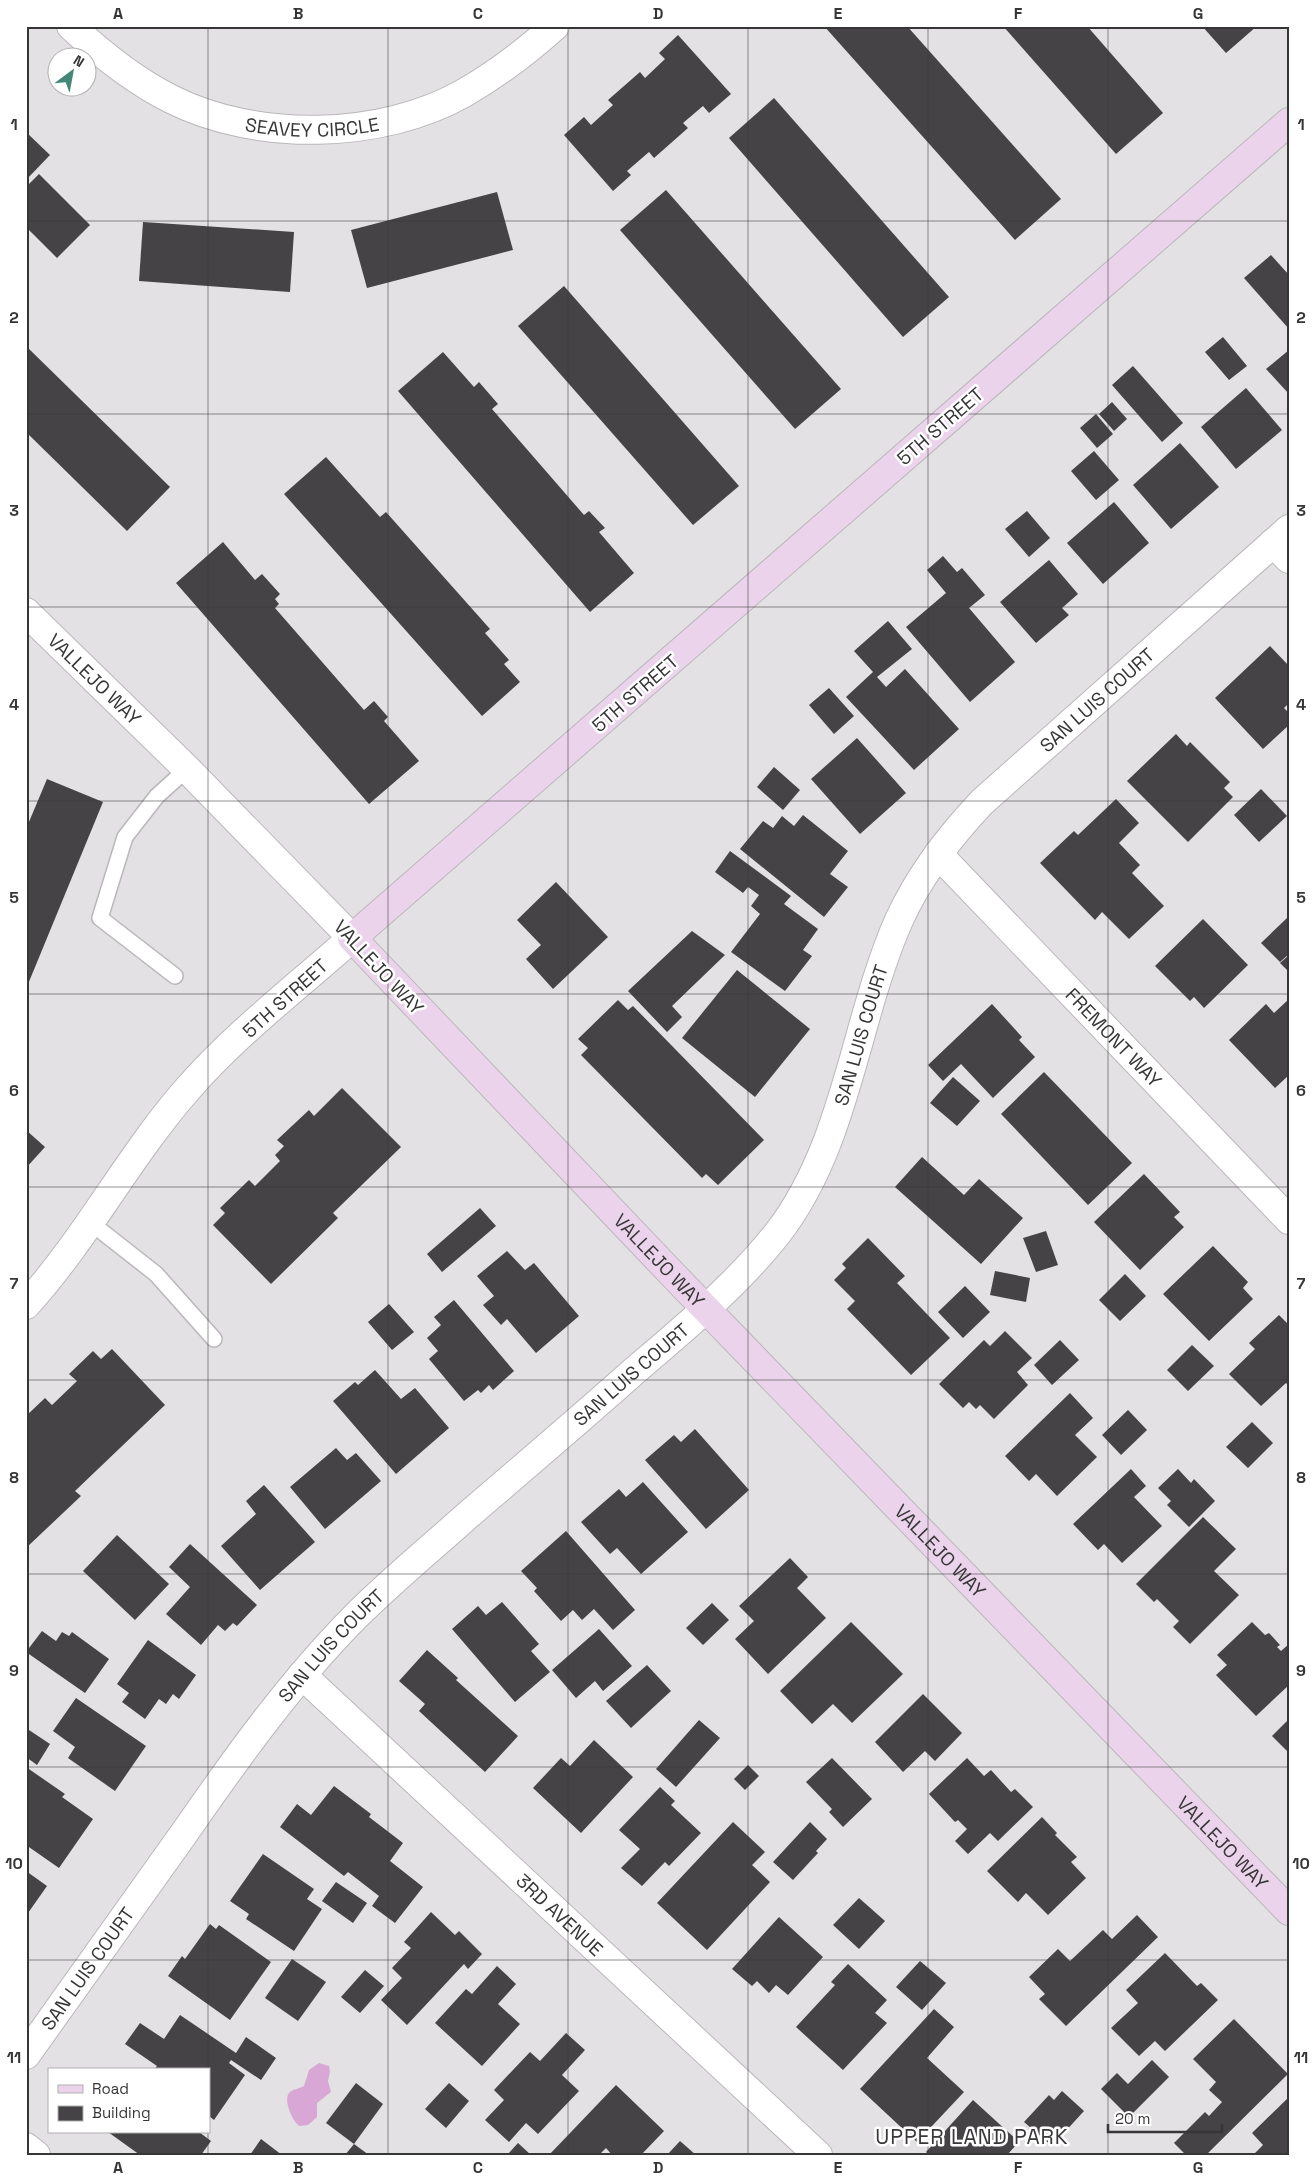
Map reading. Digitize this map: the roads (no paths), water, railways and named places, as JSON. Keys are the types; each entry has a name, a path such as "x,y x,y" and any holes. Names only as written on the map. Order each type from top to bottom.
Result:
{"street":[{"name":"SEAVEY CIRCLE","path":"71,26 100,54 135,79 173,100 213,115 276,128 340,129 382,123 415,114 463,94 517,60 555,26"},
{"name":"5TH STREET","path":"26,1305 50,1278 185,1092 265,1014 1289,122"},
{"name":"SAN LUIS COURT","path":"26,2055 230,1768 302,1675 357,1615 404,1571 706,1308 762,1252 799,1202 818,1162 839,1108 880,973 898,922 938,854 982,802 1284,543"},
{"name":"VALLEJO WAY","path":"26,612 187,769 352,938 706,1308 1289,1911"},
{"name":"FREMONT WAY","path":"938,854 1289,1220"},
{"name":"3RD AVENUE","path":"302,1675 818,2155"},
{"path":"26,2147 36,2155"}],"lane":[{"path":"174,976 100,918 125,837 157,796 187,769"},
{"path":"90,1223 156,1274 214,1339"}],"district":[{"name":"UPPER LAND PARK","path":"972,2137"}]}
